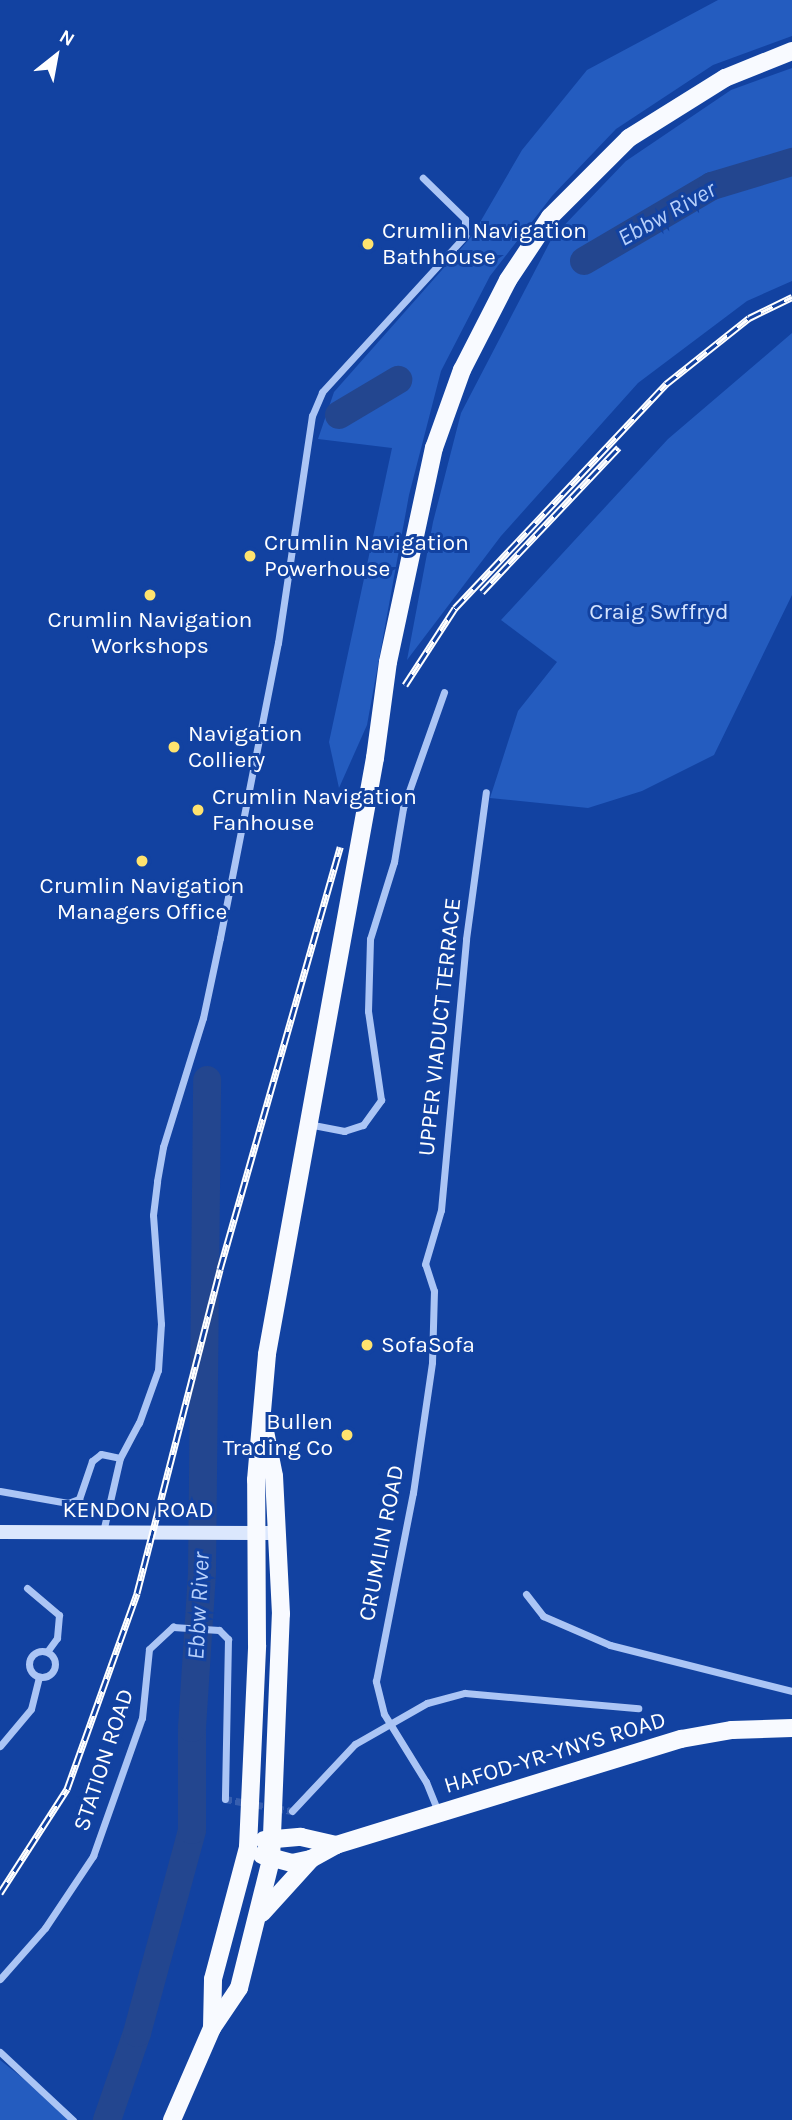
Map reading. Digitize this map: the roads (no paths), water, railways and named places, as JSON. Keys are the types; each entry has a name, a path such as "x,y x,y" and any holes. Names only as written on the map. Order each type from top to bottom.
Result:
{"main road":[{"path":"212,2028 213,1979 248,1847 261,1411 307,1124 405,573 434,448 462,370 525,252 591,173 629,138 687,100 725,78 792,51"},
{"path":"172,2120 212,2028 239,1989 271,1860 271,1784 281,1614 274,1476 261,1411"},
{"name":"KENDON ROAD","path":"0,1532 277,1533"},
{"name":"HAFOD-YR-YNYS ROAD","path":"271,1860 311,1859 336,1845 681,1739 732,1730 792,1728"},
{"path":"248,1847 272,1836"},
{"name":"HAFOD-YR-YNYS ROAD","path":"272,1836 336,1845"},
{"path":"248,1847 271,1860"},
{"path":"259,1917 311,1859"}],"street":[{"path":"103,1532 120,1458 139,1423 158,1370 162,1324 153,1215 157,1181 163,1147 203,1018 220,938 278,643 312,416 322,392 465,236 465,219 423,178"},
{"path":"307,1124 344,1131 363,1125 381,1100 368,1010 370,939 394,862 403,808 444,692"},
{"name":"UPPER VIADUCT TERRACE","path":"425,1264 441,1210 466,939 486,792"},
{"name":"CRUMLIN ROAD","path":"425,1264 434,1291 432,1363 413,1493 376,1681 388,1723 426,1782 439,1815"},
{"path":"0,1491 68,1503 79,1499 92,1461 101,1454 120,1458"},
{"path":"27,1588 58,1615 57,1638 47,1652 35,1653 29,1661 30,1670 39,1676"},
{"path":"526,1594 543,1616 610,1645 792,1691"},
{"name":"STATION ROAD","path":"0,1979 45,1928 93,1856 142,1718 149,1649 167,1629 179,1626 216,1630 228,1639 230,1655 221,1790 225,1799"},
{"path":"39,1676 54,1669 55,1660 47,1652"},
{"path":"0,1746 31,1709 39,1676"},
{"path":"292,1811 343,1754 388,1723 427,1703 464,1693 638,1708"},
{"path":"0,2052 73,2120"}],"waterway":[{"name":"Ebbw River","path":"584,261 712,186 792,162"},
{"name":"Ebbw River","path":"339,415 398,380"},
{"name":"Ebbw River","path":"107,2120 137,2033 192,1830 192,1728 202,1572 207,1080"}],"tunnel":[{"path":"225,1799 292,1811"}],"railway":[{"path":"405,685 455,608 666,384 749,318 792,297"},
{"path":"482,592 619,447"},
{"path":"0,1893 67,1789 137,1593 220,1269 340,847"}],"place":[{"name":"Crumlin Navigation Bathhouse","path":"368,244"},
{"name":"Crumlin Navigation Powerhouse","path":"250,556"},
{"name":"Crumlin Navigation Workshops","path":"150,595"},
{"name":"Navigation Colliery","path":"174,747"},
{"name":"Crumlin Navigation Fanhouse","path":"198,810"},
{"name":"Crumlin Navigation Managers Office","path":"142,861"},
{"name":"SofaSofa","path":"367,1345"},
{"name":"Bullen Trading Co","path":"347,1435"}],"park label":[{"name":"Craig Swffryd","path":"659,612"}]}
